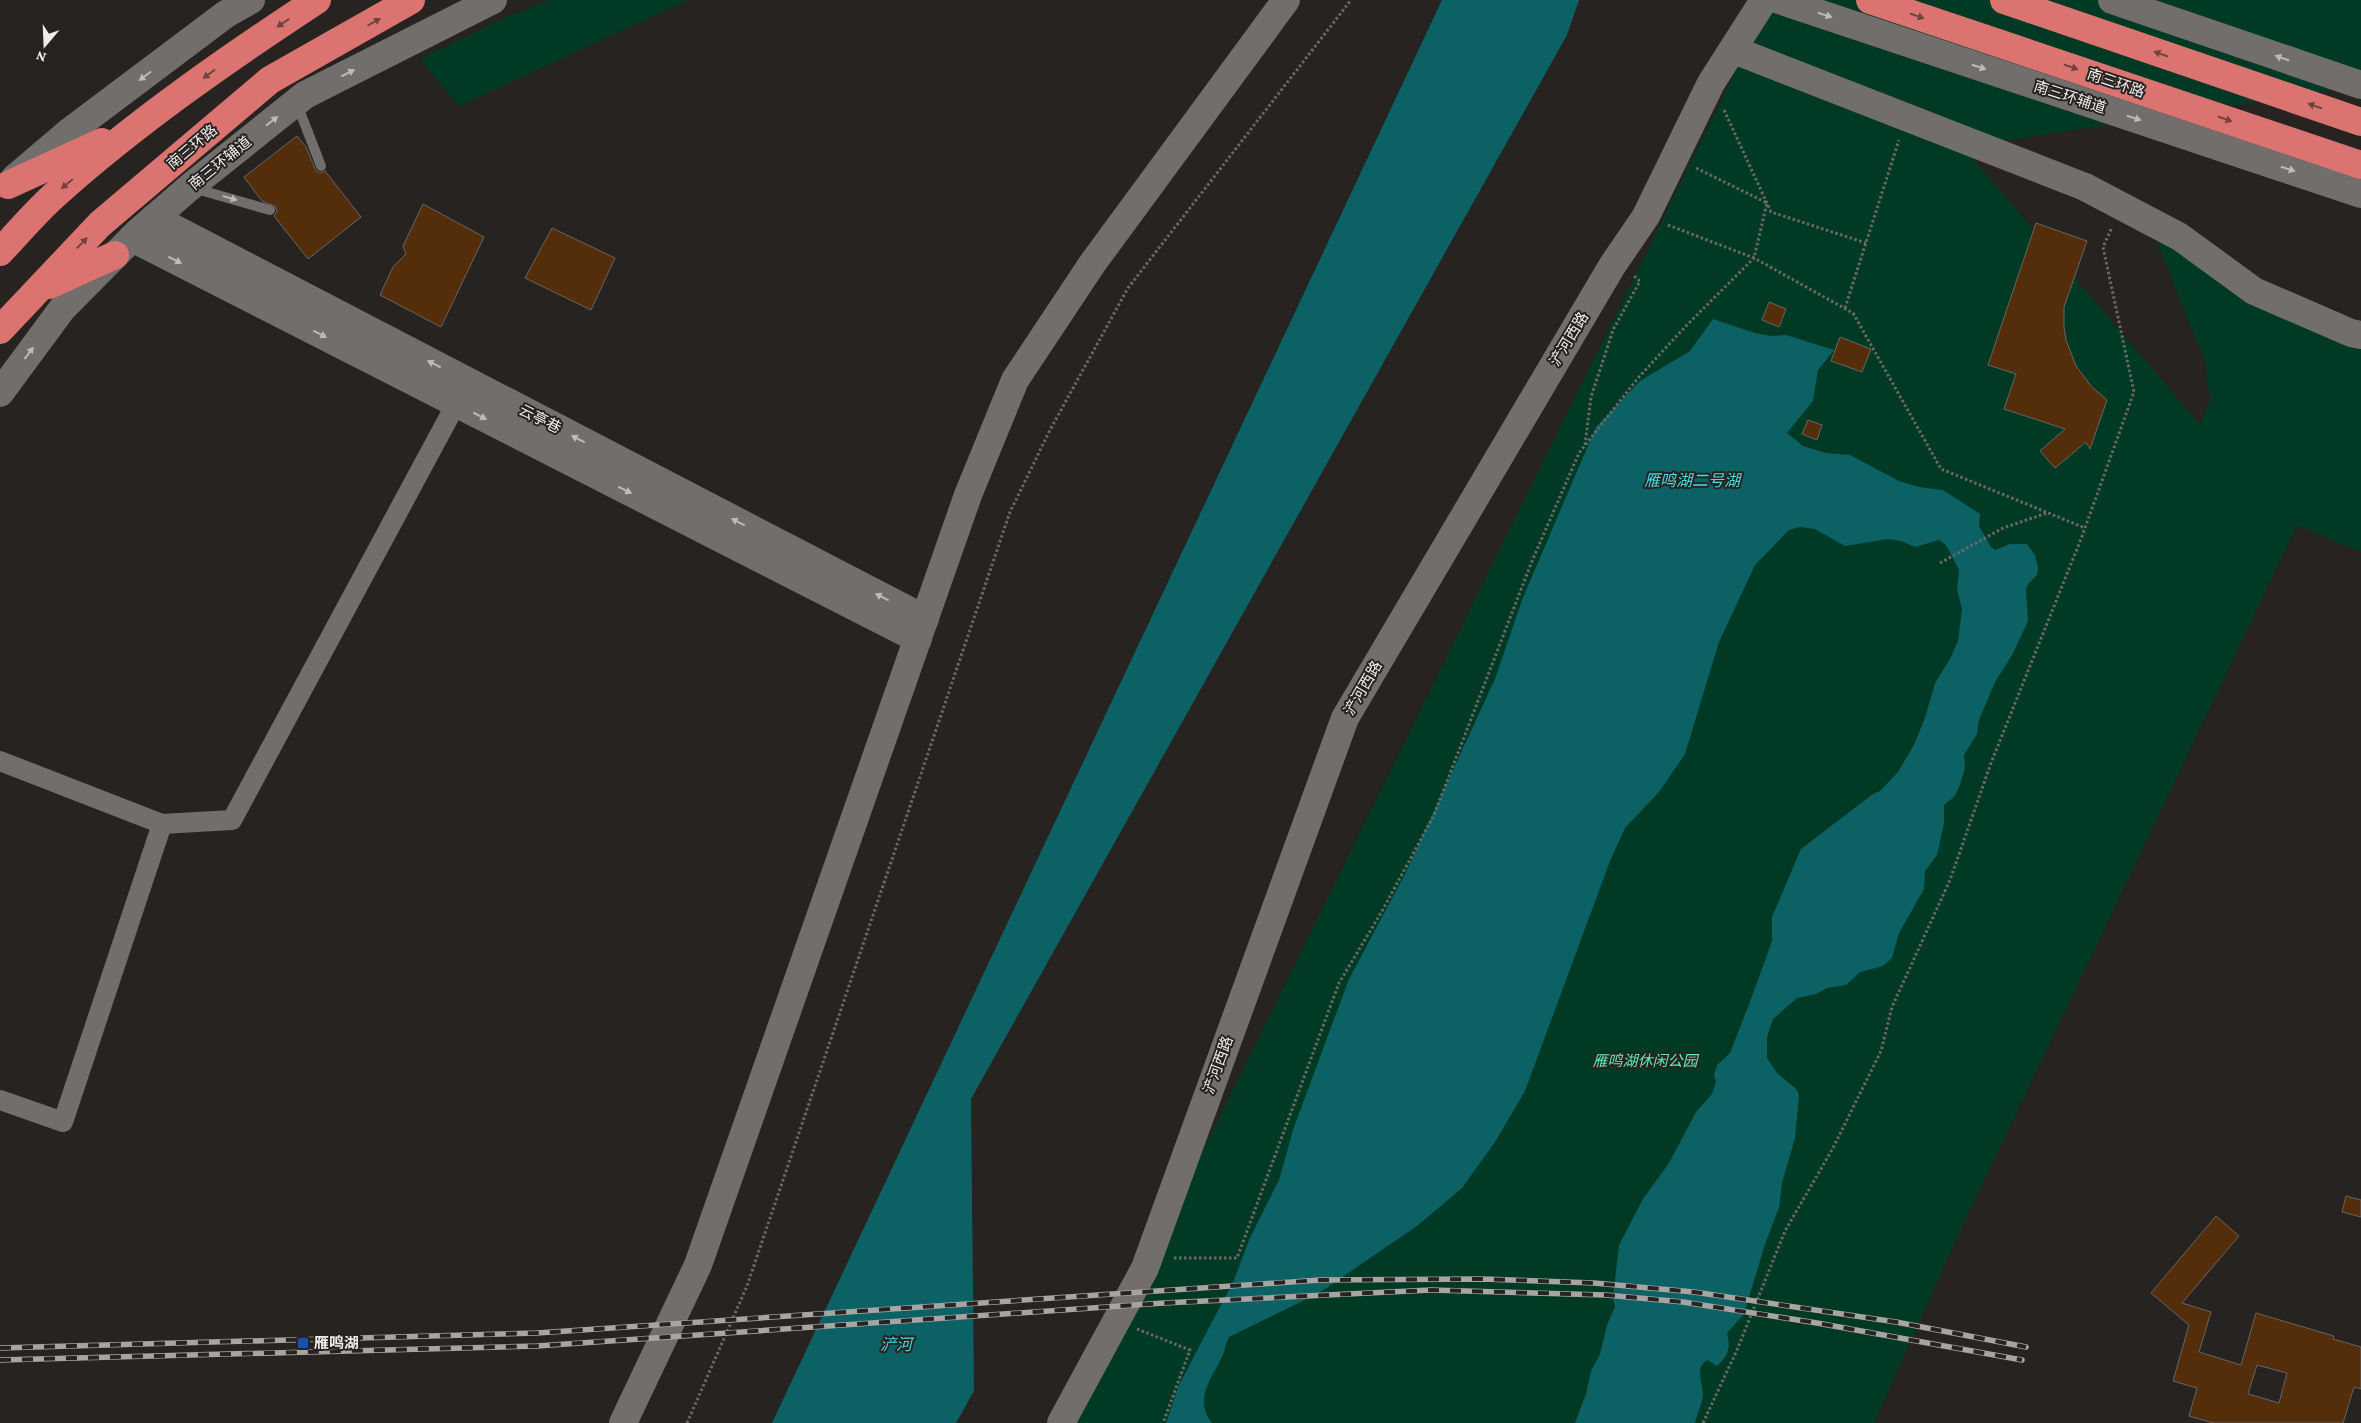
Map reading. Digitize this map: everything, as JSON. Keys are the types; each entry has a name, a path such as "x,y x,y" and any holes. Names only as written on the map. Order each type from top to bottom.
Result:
{"highway":[{"path":"0,252 56,193 137,126 248,45 318,0"},
{"name":"南三环路","path":"0,330 100,224 270,80 412,0"},
{"name":"南三环路","path":"1870,0 2361,165"},
{"path":"2004,0 2361,122"},
{"path":"4,189 137,126"},
{"path":"34,292 124,246"}],"street":[{"path":"4,189 30,164 69,132 226,14 250,0"},
{"name":"南三环辅道","path":"0,393 62,309 124,246 190,187 301,98 492,0"},
{"path":"623,1423 698,1266 968,495 1015,380 1092,264 1286,0"},
{"name":"浐河西路","path":"1061,1423 1148,1258 1345,718 1615,261 1646,216 1711,83 1734,50 1764,0"},
{"name":"南三环辅道","path":"1779,0 2361,194"},
{"path":"2112,0 2361,85"},
{"path":"1734,50 2085,187 2180,237 2254,291 2351,333 2361,335"},
{"name":"云亭巷","path":"154,218 922,629"},
{"path":"124,246 922,629"},
{"path":"0,761 162,824 232,820 456,404"},
{"path":"0,1100 63,1122 162,824"}],"lane":[{"path":"301,98 321,166"},
{"path":"190,187 270,210"}],"path":[{"path":"687,1423 747,1286 1010,512 1050,430 1128,288 1350,0"},
{"path":"1711,83 1772,212 1866,243"},
{"path":"1845,308 1906,117"},
{"path":"1674,158 1767,203"},
{"path":"1148,1258 1237,1258 1339,983 1381,913 1434,815 1532,561 1579,453 1638,378 1684,328 1754,258 1767,203"},
{"path":"1703,1423 1737,1350 1785,1231 1833,1148 1881,1051 1892,1007 1950,880 1991,763 2085,528 2134,392 2103,247 2121,206"},
{"path":"1646,216 1754,258 1853,313 1941,469 2085,528"},
{"path":"1584,446 1590,397 1613,330 1640,281 1615,261"},
{"path":"1940,563 2003,528 2048,512"},
{"path":"1116,1321 1190,1350 1163,1423"}],"green space":[{"path":"549,0 688,0 459,106 420,59 502,19"},
{"name":"雁鸣湖休闲公园","path":"1771,0 2361,0 2361,86 1963,147 2200,425 2210,400 2205,362 2155,237 2354,348 2361,349 2361,552 2297,525 1959,1233 1874,1423 1062,1423 1145,1268"}],"water":[{"name":"浐河","path":"1442,0 1579,0 1567,35 971,1099 974,1391 956,1423 772,1423"},
{"name":"雁鸣湖二号湖","path":"1713,319 1755,333 1772,336 1786,335 1834,350 1818,370 1813,401 1787,433 1803,446 1826,453 1850,455 1899,481 1919,487 1943,490 1980,514 1979,526 1991,547 1995,550 2010,544 2027,544 2035,555 2038,568 2037,575 2028,584 2026,590 2028,621 2012,655 1995,682 1979,720 1977,734 1964,755 1965,767 1960,785 1954,797 1944,805 1944,823 1937,855 1925,871 1924,889 1899,933 1892,958 1883,966 1860,972 1846,985 1827,988 1816,994 1797,998 1773,1019 1767,1037 1767,1058 1777,1073 1796,1089 1799,1095 1795,1138 1782,1183 1779,1208 1765,1244 1744,1314 1727,1333 1729,1344 1728,1352 1724,1359 1717,1366 1707,1360 1701,1367 1700,1376 1703,1395 1695,1423 1575,1423 1586,1394 1591,1371 1600,1354 1607,1325 1615,1307 1613,1297 1619,1245 1643,1199 1669,1163 1696,1112 1712,1094 1716,1082 1714,1075 1717,1065 1730,1053 1751,999 1772,941 1772,917 1801,849 1873,794 1880,791 1898,772 1914,745 1925,718 1935,683 1950,659 1958,641 1962,609 1957,590 1959,570 1946,545 1939,540 1915,547 1901,541 1888,539 1845,546 1815,529 1800,527 1789,530 1755,565 1719,642 1685,754 1659,792 1625,828 1610,861 1525,1091 1495,1142 1462,1188 1417,1226 1319,1293 1229,1337 1204,1399 1204,1407 1212,1423 1166,1423 1179,1385 1234,1280 1249,1240 1279,1180 1294,1127 1349,979 1404,876 1495,679 1522,600 1596,427 1640,381 1690,351"}],"building":[{"path":"297,136 306,147 316,171 320,173 325,171 361,217 308,259 274,216 277,211 275,206 262,201 244,177"},
{"path":"423,204 484,237 441,327 380,295 393,267 406,254 403,246"},
{"path":"2036,223 2087,241 2064,307 2064,327 2066,340 2076,366 2091,386 2107,400 2090,449 2086,442 2055,468 2040,451 2065,429 2004,409 2016,374 1988,365"},
{"path":"552,228 615,258 591,310 525,278"},
{"path":"1769,302 1786,309 1779,327 1762,320"},
{"path":"1840,337 1871,349 1862,372 1831,361"},
{"path":"1808,420 1822,425 1817,440 1802,434"},
{"path":"2346,1196 2361,1200 2361,1217 2342,1212"},
{"path":"2216,1216 2239,1236 2182,1303 2211,1312 2199,1352 2241,1365 2256,1313 2334,1336 2333,1339 2361,1347 2361,1389 2354,1387 2343,1423 2213,1423 2189,1416 2197,1388 2173,1381 2189,1325 2151,1293","holes":["2257,1365 2287,1373 2279,1403 2248,1394"]}],"railway":[{"path":"0,1348 537,1333 1320,1280 1482,1279 1594,1283 1694,1292 1896,1322 2026,1347"},
{"path":"0,1360 537,1346 1164,1303 1431,1290 1606,1295 1683,1302 1817,1323 2022,1360"}],"place":[{"name":"雁鸣湖","path":"303,1343"}]}
